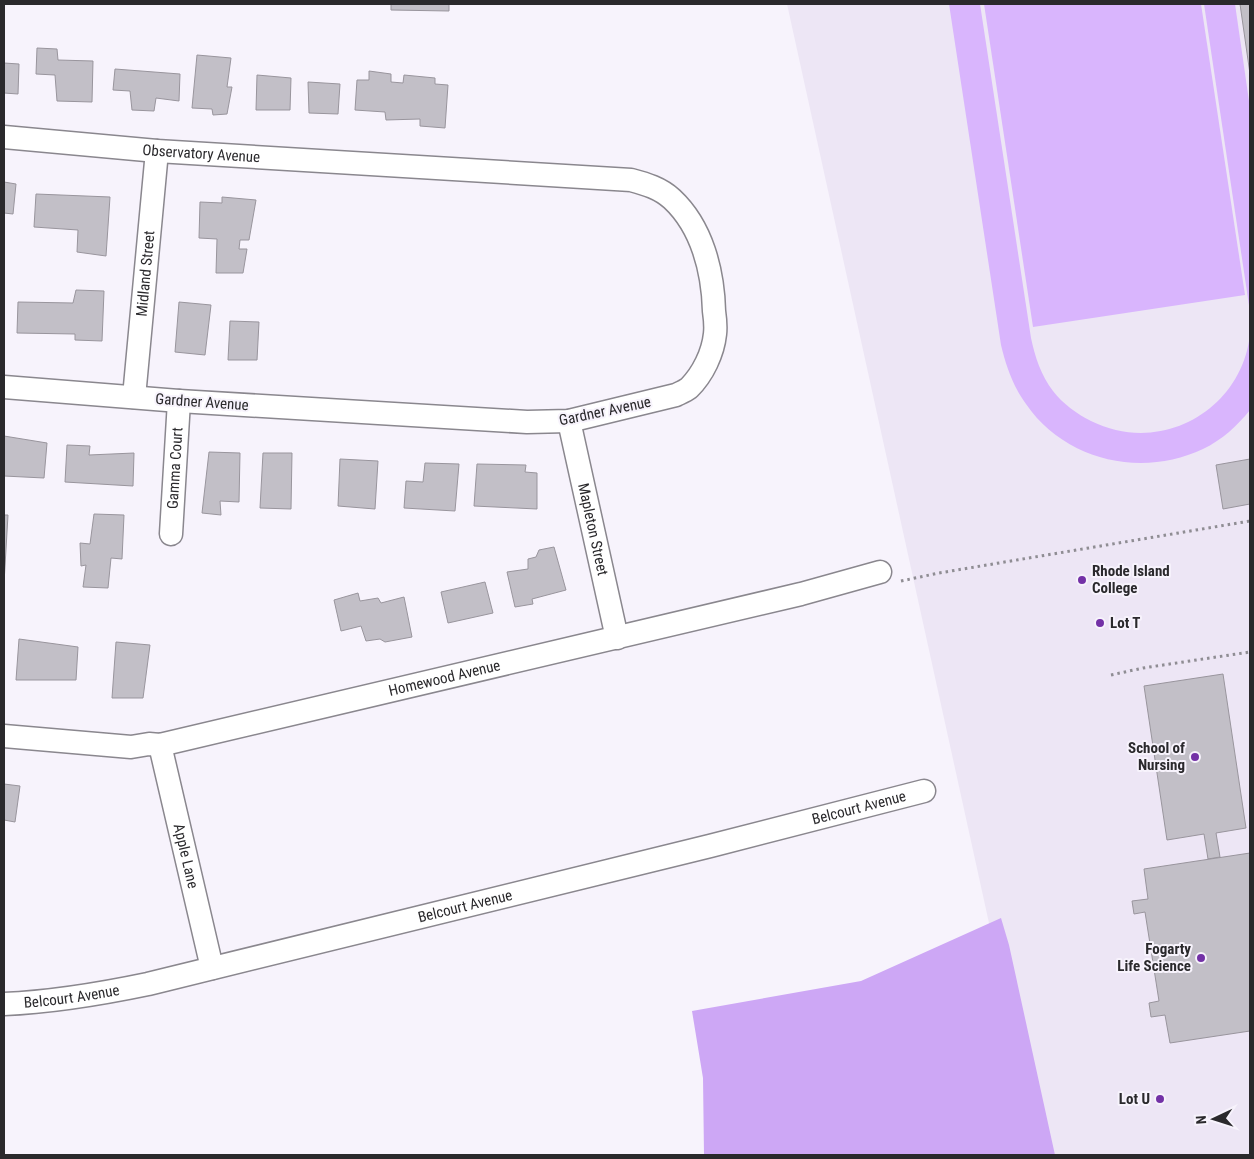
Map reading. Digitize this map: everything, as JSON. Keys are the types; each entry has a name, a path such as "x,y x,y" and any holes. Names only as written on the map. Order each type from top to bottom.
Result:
{"street":[{"name":"Observatory Avenue","path":"4,137 157,151 397,166"},
{"name":"Midland Street","path":"134,397 157,151"},
{"name":"Gardner Avenue","path":"4,387 178,401 527,422 569,421 676,395 688,389 703,368 710,356 715,333 710,270 700,241 687,217 672,198 652,185 631,180 397,166"},
{"name":"Gamma Court","path":"171,534 178,401"},
{"name":"Mapleton Street","path":"569,421 618,638"},
{"name":"Homewood Avenue","path":"4,736 131,747 149,744 160,745 618,638 801,594 880,572"},
{"name":"Apple Lane","path":"160,745 212,968"},
{"name":"Belcourt Avenue","path":"4,1004 34,1003 92,996 701,848 924,791"}],"path":[{"path":"880,572 901,581 1250,521"},
{"path":"1111,676 1144,668 1250,652"}],"shaded area":[{"name":"Rhode Island College","path":"787,4 1250,4 1250,1155 1040,1155"},
{"path":"949,4 980,4 1031,338 1045,379 1061,400 1075,412 1091,421 1118,430 1144,433 1170,429 1194,419 1215,404 1232,385 1244,361 1250,334 1250,410 1240,422 1217,441 1203,449 1179,458 1155,462 1130,463 1106,459 1083,451 1062,439 1042,423 1021,397 1010,376 1001,345"},
{"path":"984,4 1201,4 1245,295 1033,327"},
{"path":"1204,4 1235,4 1250,108 1250,312"},
{"path":"1001,918 1009,945 1055,1155 704,1155 703,1078 692,1011 861,981"}],"building":[{"path":"391,4 449,4 449,11 391,10"},
{"path":"1240,4 1250,4 1250,74"},
{"path":"37,48 57,49 58,60 93,61 92,102 57,101 55,75 36,74"},
{"path":"197,55 231,58 227,87 232,87 227,114 213,115 212,109 192,108"},
{"path":"4,63 19,64 18,94 4,93"},
{"path":"115,69 180,74 179,101 156,98 154,111 132,110 130,91 113,90"},
{"path":"369,71 391,74 391,82 403,83 404,75 435,78 435,84 448,85 445,128 420,126 420,119 386,120 385,112 355,110 357,80 369,80"},
{"path":"257,75 291,78 290,110 256,110"},
{"path":"308,82 340,84 338,114 309,113"},
{"path":"4,182 16,184 13,214 4,213"},
{"path":"36,194 110,197 106,256 77,252 78,230 34,227"},
{"path":"222,197 256,200 249,240 240,240 239,249 247,249 243,273 216,273 217,239 199,238 200,202 222,203"},
{"path":"76,290 104,291 102,341 75,340 75,334 17,333 18,302 73,303"},
{"path":"179,302 211,305 205,355 175,352"},
{"path":"230,321 259,322 257,360 228,360"},
{"path":"4,436 47,443 44,478 4,476"},
{"path":"67,445 90,446 89,455 134,453 133,486 65,482"},
{"path":"209,452 240,453 239,502 220,501 221,515 202,513"},
{"path":"263,453 292,453 291,509 260,508"},
{"path":"340,459 378,461 375,509 338,506"},
{"path":"1250,459 1250,504 1223,509 1216,465"},
{"path":"425,463 459,464 455,511 404,508 406,481 423,482"},
{"path":"477,464 526,465 525,472 537,473 537,509 474,506"},
{"path":"94,514 124,515 122,559 111,558 108,588 83,587 86,565 81,566 80,543 90,544"},
{"path":"4,515 8,515 4,583"},
{"path":"554,547 566,590 532,599 533,604 515,607 507,572 528,569 528,559 536,557 539,550"},
{"path":"485,582 493,613 448,623 441,592"},
{"path":"358,593 360,601 378,598 381,603 404,597 412,637 385,642 380,639 366,641 361,626 341,631 334,600"},
{"path":"19,639 78,647 76,680 16,680"},
{"path":"116,642 150,645 143,698 112,698"},
{"name":"School of Nursing","path":"1223,674 1246,828 1216,833 1220,857 1208,859 1204,834 1167,840 1144,686"},
{"path":"4,784 20,786 15,822 4,820"},
{"name":"Fogarty Life Science","path":"1250,853 1250,1031 1170,1043 1165,1015 1151,1017 1149,1003 1159,1001 1145,912 1134,914 1132,901 1148,899 1144,869"}],"place":[{"name":"Rhode Island College","path":"1082,580"},
{"name":"Lot T","path":"1100,623"},
{"name":"School of Nursing","path":"1195,757"},
{"name":"Fogarty Life Science","path":"1201,958"},
{"name":"Lot U","path":"1160,1099"}]}
